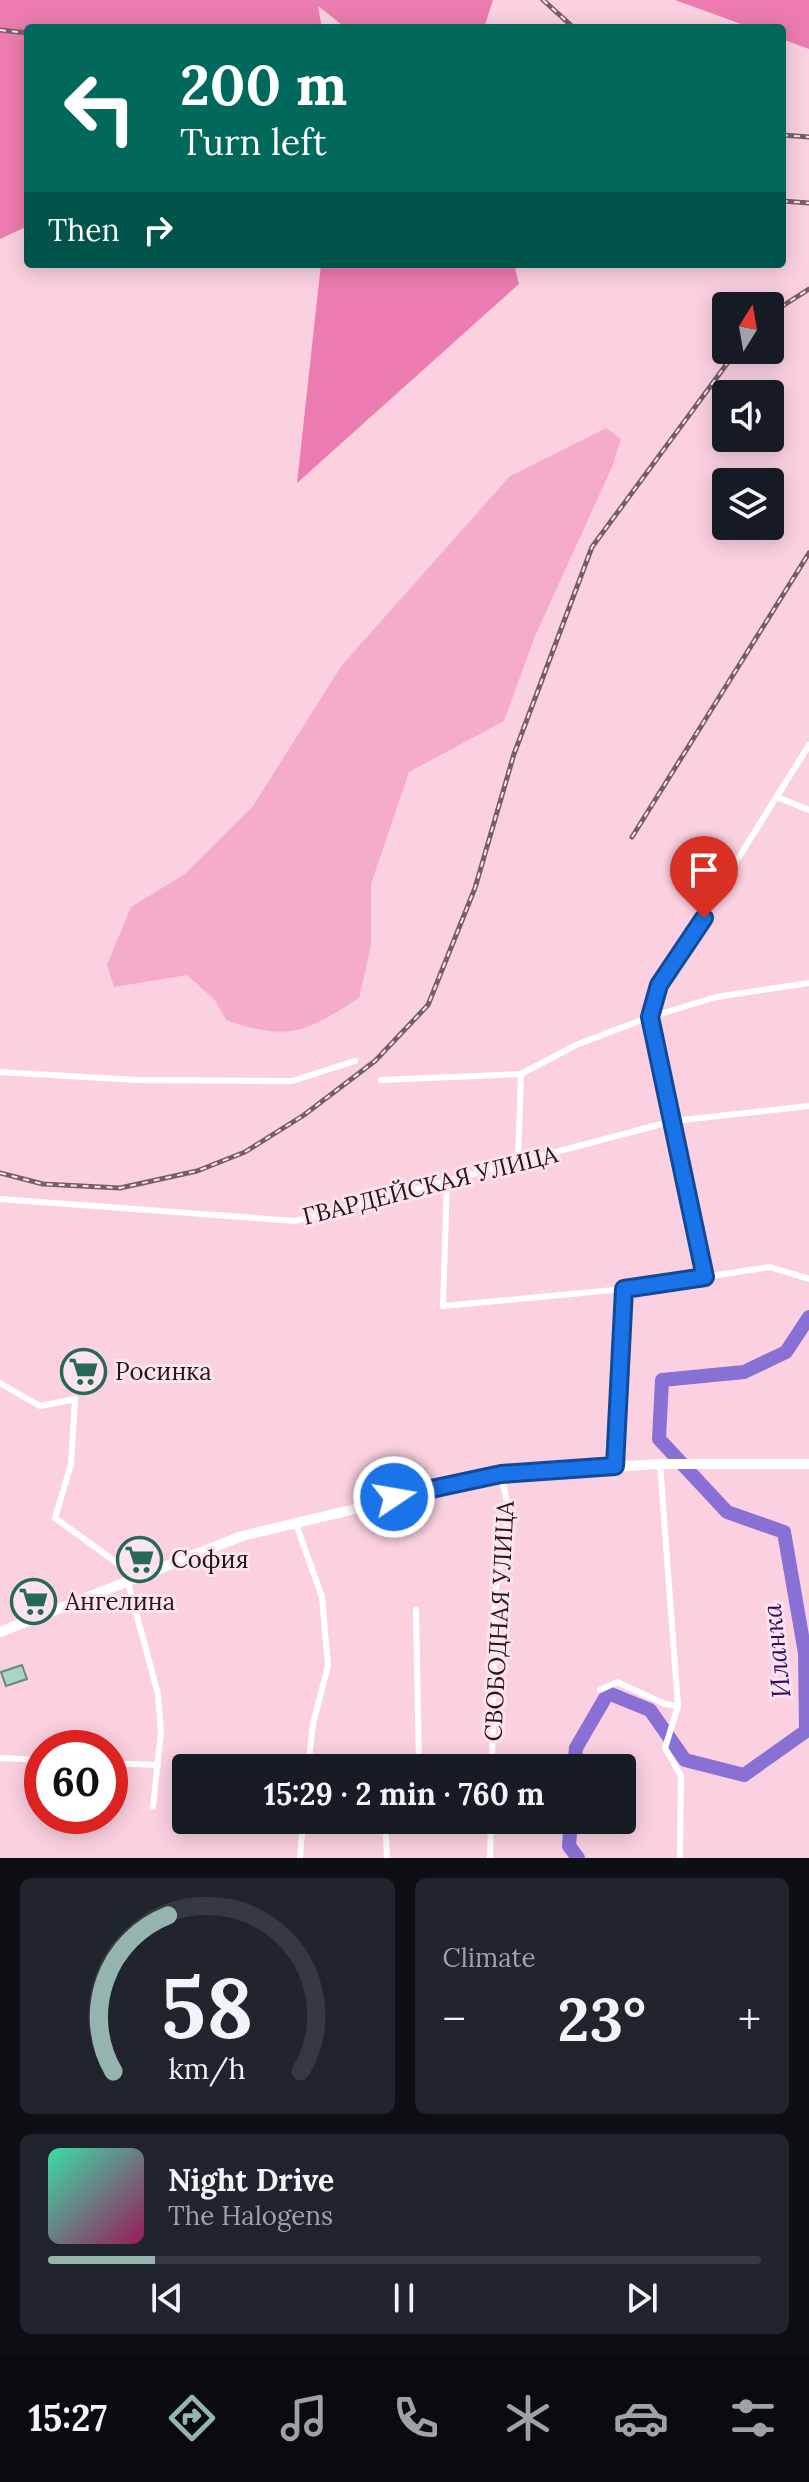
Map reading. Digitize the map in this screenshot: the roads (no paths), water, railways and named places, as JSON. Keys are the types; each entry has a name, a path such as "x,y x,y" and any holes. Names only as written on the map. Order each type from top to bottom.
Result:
{"main road":[{"path":"0,1632 242,1536 501,1474 663,1464 809,1464"}],"street":[{"path":"705,1277 650,1017 659,985 809,745"},
{"path":"777,797 809,810"},
{"path":"381,1080 521,1074 576,1045 650,1017 716,997 809,983"},
{"path":"0,1072 137,1080 292,1081 355,1061"},
{"path":"518,1160 521,1074"},
{"name":"ГВАРДЕЙСКАЯ УЛИЦА","path":"0,1199 295,1221 673,1121 809,1106"},
{"path":"447,1180 443,1306 624,1289 770,1267 809,1279"},
{"path":"615,1466 624,1289"},
{"path":"0,1383 40,1406 75,1399 71,1464 55,1518 124,1568 158,1694 161,1732 153,1807"},
{"path":"663,1464 678,1706 666,1739 668,1755 681,1776 680,1858"},
{"name":"СВОБОДНАЯ УЛИЦА","path":"492,1754 495,1595 508,1507 501,1474"},
{"path":"295,1521 322,1597 328,1666 313,1724 310,1754"},
{"path":"416,1610 419,1754"},
{"path":"600,1690 617,1682 665,1704 678,1706"},
{"path":"0,1758 24,1759"},
{"path":"128,1764 158,1765"},
{"path":"300,1858 302,1834"},
{"path":"386,1834 387,1858"},
{"path":"490,1858 491,1834"}],"waterway":[{"name":"Иланка","path":"575,1754 608,1693 650,1710 685,1760 744,1775 806,1731 805,1653 784,1532 727,1512 659,1439 662,1380 744,1372 786,1352 809,1317"},
{"name":"Иланка","path":"570,1834 569,1846 578,1858"}],"railway":[{"path":"543,0 570,24"},
{"path":"0,30 24,33"},
{"path":"786,135 809,137"},
{"path":"786,201 809,203"},
{"path":"784,305 809,289"},
{"path":"0,1173 43,1184 120,1188 197,1171 245,1152 304,1115 375,1061 428,1005 475,888 514,754 592,547 727,364"},
{"path":"632,837 809,553"}],"place":[{"name":"Росинка","path":"84,1371"},
{"name":"София","path":"140,1559"},
{"name":"Ангелина","path":"34,1601"}]}
